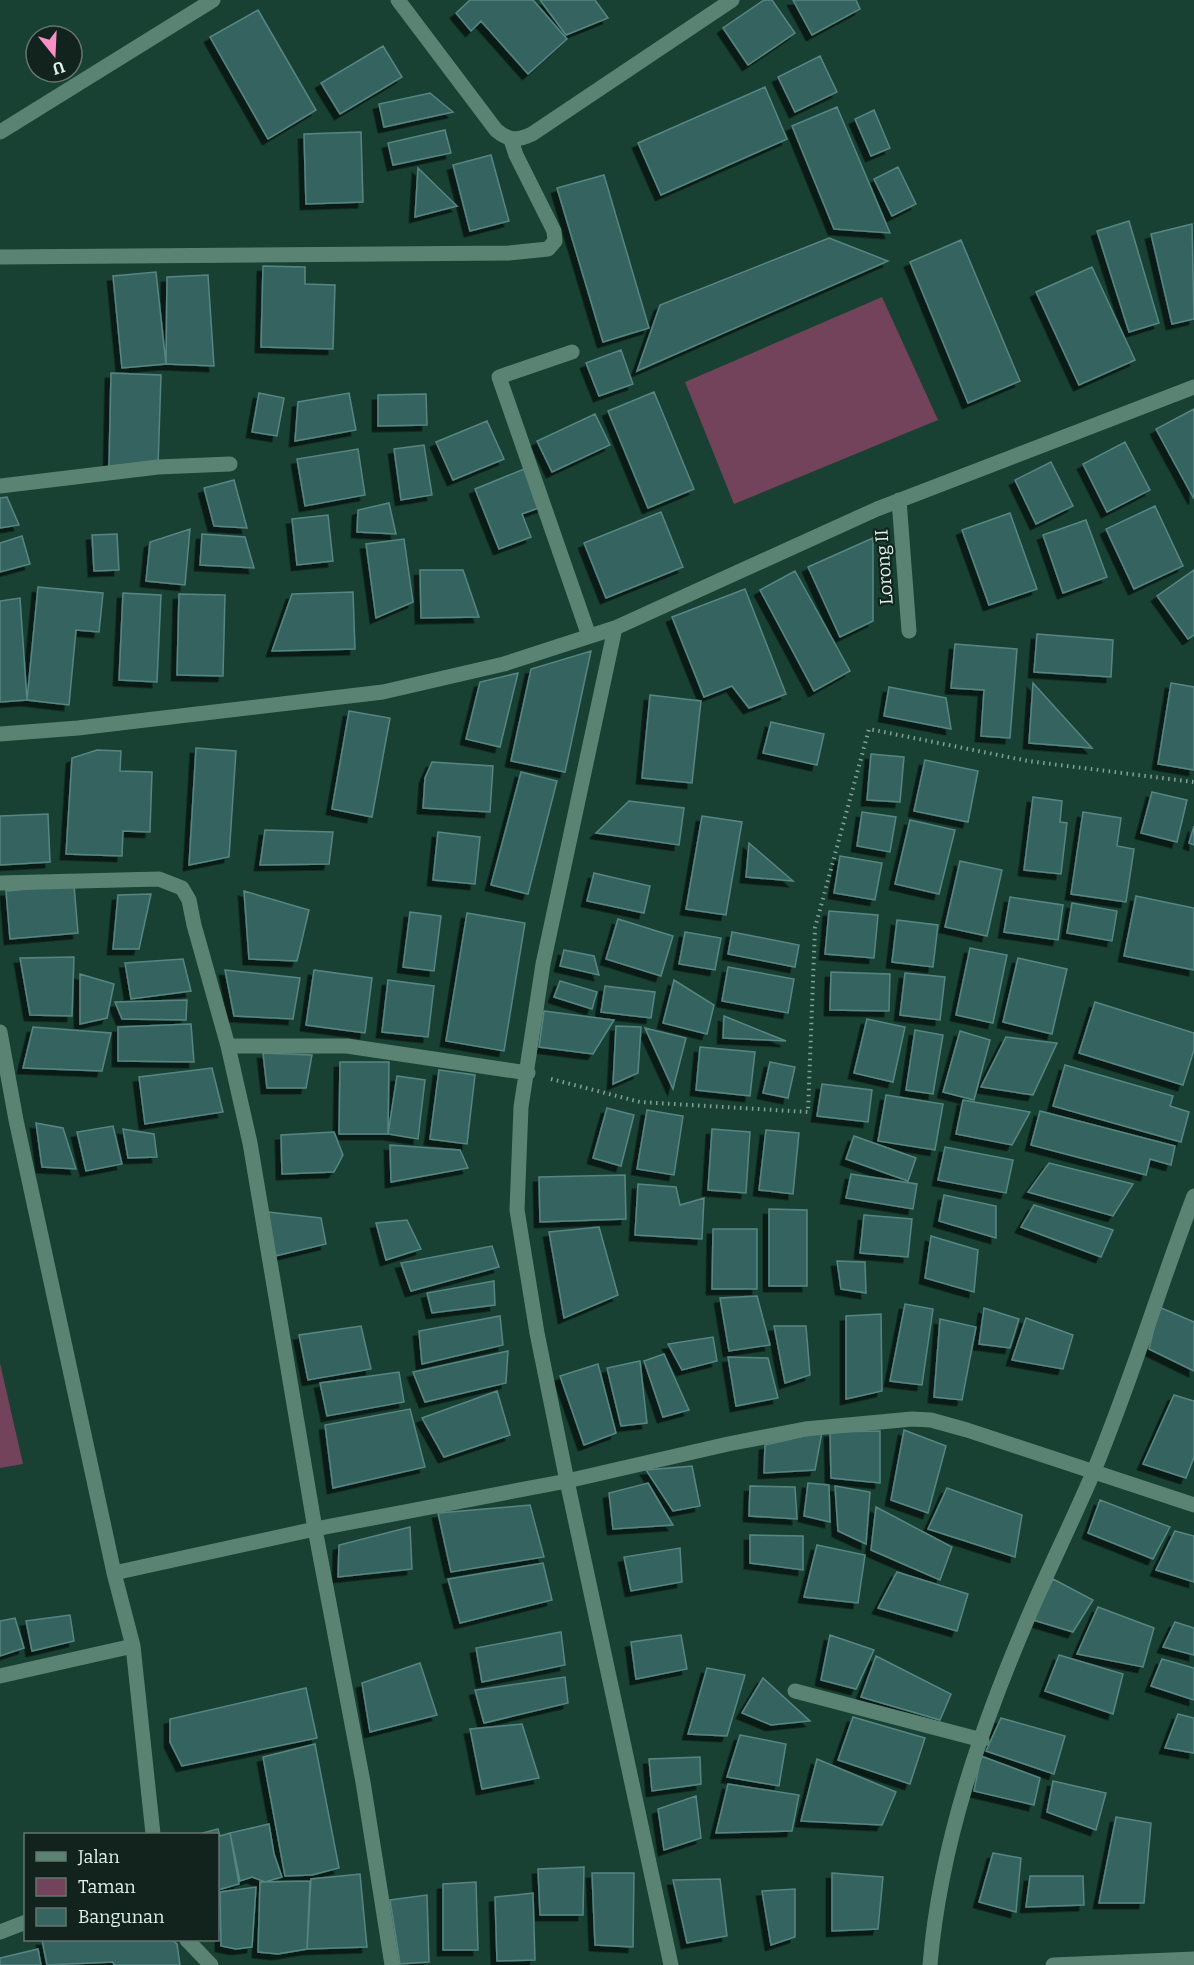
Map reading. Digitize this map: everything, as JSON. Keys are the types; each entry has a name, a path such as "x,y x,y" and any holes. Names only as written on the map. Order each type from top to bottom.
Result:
{"street":[{"path":"0,132 213,0"},
{"path":"0,256 509,253 548,249 555,241 554,231 516,155 511,140 496,130 398,0"},
{"path":"511,140 532,134 732,0"},
{"path":"572,352 500,377 589,636"},
{"path":"0,734 78,728 383,692 504,664 615,628 899,500 1194,387"},
{"path":"0,486 158,467 230,464"},
{"name":"Lorong II","path":"899,500 909,631"},
{"path":"615,628 543,964 521,1107 517,1210 537,1333 567,1481 671,1965"},
{"path":"0,883 159,879 182,888 189,900 194,926 228,1046 250,1143 315,1529 363,1782 392,1965"},
{"path":"0,1032 16,1120 114,1573 133,1646 153,1833"},
{"path":"228,1046 347,1046 528,1072"},
{"path":"930,1965 934,1918 943,1875 958,1812 982,1740 1029,1615 1093,1472 1194,1196"},
{"path":"114,1573 315,1529 567,1481 794,1431 912,1419 932,1420 967,1430 1194,1505"},
{"path":"0,1676 133,1646"},
{"path":"795,1691 982,1740"},
{"path":"0,1932 24,1923"},
{"path":"188,1941 211,1965"},
{"path":"1053,1965 1194,1959"}],"path":[{"path":"528,1072 640,1102 808,1112 815,928 869,729 1028,761 1194,782"}],"green space":[{"path":"882,297 938,420 734,504 685,382"},
{"path":"0,1363 23,1464 0,1468"}],"building":[{"path":"470,0 533,0 567,39 528,74 481,21 471,31 456,13"},
{"path":"540,0 595,0 608,18 566,35"},
{"path":"764,0 772,0 795,33 748,65 723,28"},
{"path":"793,0 856,0 860,9 812,35"},
{"path":"258,10 316,110 268,139 210,37"},
{"path":"383,46 402,77 340,114 321,83"},
{"path":"820,56 837,92 795,112 778,77"},
{"path":"765,87 787,139 661,195 638,143"},
{"path":"430,93 453,112 384,127 379,104"},
{"path":"837,107 890,233 834,229 792,126"},
{"path":"874,110 890,148 871,156 855,119"},
{"path":"445,130 451,153 393,165 388,143"},
{"path":"361,132 363,202 306,204 304,134"},
{"path":"491,155 509,221 470,231 453,165"},
{"path":"898,167 916,204 892,216 874,179"},
{"path":"418,168 457,206 415,217"},
{"path":"604,175 649,328 603,342 557,188"},
{"path":"1129,221 1159,323 1129,332 1097,231"},
{"path":"1192,224 1194,319 1172,324 1151,234"},
{"path":"829,238 888,261 637,371 660,305"},
{"path":"961,240 1020,381 968,403 910,262"},
{"path":"263,266 305,267 305,284 335,285 333,349 261,347"},
{"path":"1092,267 1135,360 1079,385 1036,292"},
{"path":"156,272 166,364 122,368 113,276"},
{"path":"208,275 214,366 166,364 167,277"},
{"path":"621,350 633,384 599,396 586,363"},
{"path":"111,373 161,375 158,467 109,466"},
{"path":"654,392 694,489 648,508 608,411"},
{"path":"259,393 284,398 277,436 252,432"},
{"path":"349,393 356,430 295,441 298,402"},
{"path":"426,394 427,425 378,426 378,395"},
{"path":"1194,409 1194,499 1156,429"},
{"path":"595,414 610,445 552,472 537,441"},
{"path":"487,421 504,459 453,480 436,442"},
{"path":"1125,442 1150,490 1107,512 1083,464"},
{"path":"424,445 432,495 401,500 394,449"},
{"path":"358,449 365,495 305,506 297,459"},
{"path":"1051,462 1073,506 1036,524 1015,480"},
{"path":"529,467 544,506 522,514 531,537 499,549 475,489"},
{"path":"234,480 247,528 214,526 204,488"},
{"path":"7,497 19,525 0,528 0,498"},
{"path":"389,503 396,534 357,532 358,510"},
{"path":"1155,506 1183,566 1134,589 1106,529"},
{"path":"661,512 683,567 606,598 584,543"},
{"path":"1010,513 1037,589 989,605 962,530"},
{"path":"328,515 333,561 297,565 292,519"},
{"path":"1086,520 1107,577 1063,593 1043,535"},
{"path":"190,529 185,585 146,581 150,542"},
{"path":"117,534 119,570 94,571 92,535"},
{"path":"202,534 245,537 254,568 200,565"},
{"path":"22,536 30,564 0,572 0,543"},
{"path":"873,538 873,621 840,637 808,567"},
{"path":"404,539 413,602 376,618 366,544"},
{"path":"420,570 463,570 479,617 421,618"},
{"path":"1194,570 1194,635 1188,639 1157,596"},
{"path":"795,571 850,671 814,691 760,590"},
{"path":"38,587 103,593 99,632 76,630 69,705 27,700"},
{"path":"745,589 786,694 749,708 732,686 704,697 672,617"},
{"path":"353,592 355,649 272,651 292,594"},
{"path":"123,593 161,595 157,682 119,680"},
{"path":"179,594 225,595 223,676 177,675"},
{"path":"20,598 27,700 0,702 0,601"},
{"path":"1037,634 1113,640 1111,677 1034,672"},
{"path":"955,644 1017,649 1010,738 981,736 984,690 951,688"},
{"path":"591,651 565,772 511,761 531,669"},
{"path":"518,673 500,747 466,739 480,682"},
{"path":"1033,683 1092,748 1029,743"},
{"path":"1171,683 1194,687 1194,770 1158,764"},
{"path":"889,687 946,698 951,729 884,716"},
{"path":"650,695 701,701 692,783 642,778"},
{"path":"349,711 390,718 372,817 332,809"},
{"path":"771,722 824,734 817,765 763,753"},
{"path":"196,748 236,751 229,857 189,865"},
{"path":"97,750 121,751 120,771 152,772 150,832 123,831 122,856 66,854 72,758"},
{"path":"871,754 904,757 900,802 867,800"},
{"path":"925,760 978,771 968,822 914,811"},
{"path":"432,762 493,766 490,812 423,808 425,778"},
{"path":"521,772 557,781 528,894 491,885"},
{"path":"1152,792 1187,800 1177,842 1141,833"},
{"path":"1033,797 1062,801 1060,822 1067,823 1061,874 1024,870"},
{"path":"629,801 684,808 679,845 596,833"},
{"path":"862,812 896,817 890,852 857,846"},
{"path":"1083,812 1121,818 1117,846 1134,849 1126,902 1071,894"},
{"path":"48,814 50,862 0,865 0,816"},
{"path":"702,816 742,822 726,915 686,909"},
{"path":"910,820 955,830 939,894 895,884"},
{"path":"1194,826 1194,845 1189,843"},
{"path":"265,830 333,832 329,864 260,865"},
{"path":"438,832 480,837 475,884 433,880"},
{"path":"749,843 793,881 746,877"},
{"path":"840,856 882,863 875,900 834,893"},
{"path":"960,861 1002,870 987,936 945,927"},
{"path":"594,873 650,886 644,913 587,901"},
{"path":"74,885 78,933 10,939 6,891"},
{"path":"244,891 309,910 297,961 249,959"},
{"path":"151,894 139,949 113,949 118,895"},
{"path":"1136,896 1194,908 1194,970 1124,956"},
{"path":"1010,897 1063,905 1058,940 1004,932"},
{"path":"1072,903 1117,911 1112,941 1067,933"},
{"path":"829,911 878,915 874,958 825,954"},
{"path":"410,912 441,916 434,971 403,967"},
{"path":"467,913 525,923 504,1051 446,1041"},
{"path":"618,919 673,936 661,976 606,959"},
{"path":"897,920 938,925 933,967 892,962"},
{"path":"685,932 721,938 715,970 679,964"},
{"path":"732,932 799,945 795,967 728,954"},
{"path":"970,948 1007,955 993,1023 956,1015"},
{"path":"564,950 594,956 599,975 560,966"},
{"path":"74,957 72,1016 30,1015 20,958"},
{"path":"1018,958 1067,969 1052,1034 1003,1022"},
{"path":"183,959 191,991 131,999 125,963"},
{"path":"728,967 794,979 788,1013 722,1001"},
{"path":"225,970 300,978 293,1019 234,1016"},
{"path":"314,970 372,978 365,1033 306,1025"},
{"path":"831,972 890,974 889,1011 830,1010"},
{"path":"905,973 945,977 940,1020 900,1015"},
{"path":"80,974 114,984 107,1018 80,1024"},
{"path":"388,980 434,986 428,1037 382,1032"},
{"path":"674,980 714,1005 707,1034 663,1023"},
{"path":"560,981 597,992 592,1009 554,997"},
{"path":"605,986 655,992 651,1018 601,1012"},
{"path":"187,1000 186,1020 122,1019 115,1002"},
{"path":"1095,1002 1194,1033 1194,1050 1183,1085 1079,1053"},
{"path":"544,1011 614,1020 593,1054 539,1047"},
{"path":"724,1016 786,1041 723,1038"},
{"path":"867,1019 905,1027 893,1082 854,1073"},
{"path":"191,1024 194,1062 118,1061 118,1027"},
{"path":"616,1026 641,1027 638,1073 613,1084"},
{"path":"33,1027 111,1033 102,1071 23,1068"},
{"path":"645,1028 686,1038 673,1089"},
{"path":"915,1030 943,1035 933,1094 906,1090"},
{"path":"960,1031 990,1040 974,1100 943,1092"},
{"path":"1006,1037 1057,1043 1033,1095 981,1087"},
{"path":"700,1047 755,1052 750,1096 696,1090"},
{"path":"263,1053 312,1055 306,1088 267,1088"},
{"path":"340,1062 389,1062 388,1134 339,1134"},
{"path":"770,1062 795,1067 788,1098 763,1093"},
{"path":"1065,1065 1173,1096 1170,1106 1189,1112 1181,1142 1053,1106"},
{"path":"212,1068 223,1112 145,1124 139,1077"},
{"path":"439,1070 475,1075 467,1144 430,1139"},
{"path":"397,1076 425,1080 418,1139 388,1134"},
{"path":"822,1084 872,1090 868,1122 817,1116"},
{"path":"886,1095 943,1104 935,1150 878,1141"},
{"path":"963,1100 1030,1112 1012,1145 956,1134"},
{"path":"607,1108 634,1115 621,1166 593,1158"},
{"path":"647,1110 683,1116 674,1175 637,1169"},
{"path":"1040,1111 1175,1146 1171,1165 1150,1159 1146,1175 1031,1145"},
{"path":"36,1123 63,1128 76,1169 42,1167"},
{"path":"113,1126 122,1164 86,1171 77,1132"},
{"path":"123,1129 154,1134 157,1157 128,1158"},
{"path":"712,1129 750,1132 746,1193 708,1190"},
{"path":"766,1130 799,1133 793,1194 759,1190"},
{"path":"334,1132 343,1155 334,1172 282,1174 281,1135"},
{"path":"854,1136 916,1158 908,1181 846,1159"},
{"path":"390,1145 460,1150 468,1168 391,1182"},
{"path":"945,1147 1013,1160 1006,1193 938,1180"},
{"path":"1049,1163 1133,1184 1113,1216 1028,1192"},
{"path":"851,1174 917,1184 913,1209 846,1198"},
{"path":"625,1175 626,1219 540,1222 539,1177"},
{"path":"638,1184 676,1187 680,1205 704,1198 702,1239 635,1235"},
{"path":"944,1195 996,1206 996,1238 939,1221"},
{"path":"1034,1205 1113,1230 1101,1257 1021,1227"},
{"path":"769,1209 807,1210 807,1286 769,1286"},
{"path":"268,1212 321,1218 326,1244 275,1256"},
{"path":"864,1215 912,1219 908,1257 860,1253"},
{"path":"407,1220 421,1249 386,1260 376,1223"},
{"path":"599,1227 618,1295 564,1318 549,1232"},
{"path":"713,1229 757,1229 757,1289 712,1289"},
{"path":"931,1236 978,1250 974,1292 925,1278"},
{"path":"492,1246 499,1267 411,1291 401,1263"},
{"path":"837,1261 865,1262 866,1293 841,1289"},
{"path":"494,1281 495,1305 432,1313 427,1293"},
{"path":"757,1296 770,1345 729,1351 720,1298"},
{"path":"905,1304 933,1309 922,1385 890,1381"},
{"path":"1159,1307 1194,1322 1194,1371 1149,1349"},
{"path":"984,1308 1019,1319 1010,1348 979,1344"},
{"path":"881,1314 882,1391 846,1399 846,1316"},
{"path":"500,1316 503,1345 422,1364 419,1331"},
{"path":"1026,1318 1073,1335 1063,1369 1012,1360"},
{"path":"940,1319 976,1327 962,1400 934,1397"},
{"path":"361,1326 371,1369 308,1380 299,1335"},
{"path":"774,1326 806,1326 810,1375 785,1383"},
{"path":"713,1337 717,1361 682,1370 668,1344"},
{"path":"508,1351 506,1383 425,1402 413,1372"},
{"path":"664,1354 689,1410 663,1417 644,1361"},
{"path":"728,1357 768,1358 778,1398 736,1406"},
{"path":"640,1361 647,1423 621,1426 607,1368"},
{"path":"598,1364 616,1433 584,1445 560,1376"},
{"path":"399,1372 404,1402 327,1416 320,1383"},
{"path":"497,1391 510,1435 444,1457 422,1418"},
{"path":"1174,1395 1194,1401 1194,1457 1186,1478 1143,1464"},
{"path":"410,1409 425,1467 333,1488 325,1425"},
{"path":"904,1430 946,1446 928,1513 891,1500"},
{"path":"880,1431 880,1483 831,1478 830,1432"},
{"path":"822,1432 815,1470 764,1473 765,1445"},
{"path":"692,1466 700,1506 673,1511 646,1470"},
{"path":"648,1483 673,1525 613,1529 609,1493"},
{"path":"808,1483 829,1485 830,1522 804,1516"},
{"path":"750,1486 795,1487 797,1519 749,1516"},
{"path":"835,1486 870,1492 866,1544 838,1531"},
{"path":"947,1488 1022,1515 1015,1557 928,1529"},
{"path":"1100,1500 1170,1527 1153,1559 1088,1533"},
{"path":"530,1505 544,1557 451,1572 438,1513"},
{"path":"876,1507 952,1547 940,1580 871,1550"},
{"path":"410,1527 412,1569 338,1577 339,1545"},
{"path":"1175,1531 1194,1536 1194,1582 1156,1570"},
{"path":"750,1535 803,1536 803,1570 750,1563"},
{"path":"817,1545 865,1555 858,1603 804,1597"},
{"path":"680,1548 682,1582 631,1591 624,1557"},
{"path":"543,1563 552,1600 460,1623 448,1579"},
{"path":"897,1572 968,1594 957,1631 878,1608"},
{"path":"1053,1579 1093,1600 1073,1632 1033,1620"},
{"path":"1098,1607 1154,1628 1143,1667 1077,1654"},
{"path":"70,1615 74,1641 32,1651 26,1621"},
{"path":"15,1618 24,1648 0,1656 0,1621"},
{"path":"1175,1622 1194,1628 1194,1655 1163,1647"},
{"path":"561,1632 565,1665 482,1682 476,1648"},
{"path":"681,1635 687,1669 636,1679 631,1642"},
{"path":"830,1635 874,1650 856,1689 821,1680"},
{"path":"1059,1655 1123,1674 1113,1714 1045,1691"},
{"path":"876,1656 951,1694 940,1720 861,1697"},
{"path":"1162,1659 1194,1668 1194,1700 1151,1686"},
{"path":"420,1663 437,1715 370,1732 362,1683"},
{"path":"707,1668 745,1675 727,1736 688,1734"},
{"path":"565,1677 568,1703 484,1723 475,1690"},
{"path":"763,1678 810,1721 771,1725 742,1713"},
{"path":"306,1688 317,1738 182,1766 170,1742 170,1719"},
{"path":"1178,1714 1194,1718 1194,1753 1165,1748"},
{"path":"853,1717 925,1738 910,1784 838,1760"},
{"path":"1001,1718 1065,1736 1054,1774 986,1751"},
{"path":"522,1724 539,1778 482,1789 470,1729"},
{"path":"740,1735 786,1744 779,1786 727,1777"},
{"path":"315,1744 339,1868 312,1875 285,1876 263,1757"},
{"path":"981,1756 1040,1778 1034,1805 974,1791"},
{"path":"700,1757 701,1784 652,1791 649,1759"},
{"path":"817,1759 896,1792 882,1825 801,1821"},
{"path":"1053,1781 1106,1793 1096,1830 1047,1812"},
{"path":"728,1784 799,1795 792,1831 716,1833"},
{"path":"696,1796 701,1838 664,1850 658,1809"},
{"path":"1116,1817 1151,1823 1144,1903 1099,1903"},
{"path":"269,1824 274,1854 282,1877 265,1882 252,1877 240,1881 230,1833"},
{"path":"218,1829 220,1836 230,1833 239,1884 219,1890 219,1833 203,1833"},
{"path":"993,1853 1021,1858 1016,1912 979,1902"},
{"path":"584,1867 583,1915 540,1915 538,1869"},
{"path":"592,1873 634,1873 633,1947 595,1945"},
{"path":"832,1873 883,1877 878,1929 832,1931"},
{"path":"360,1874 367,1947 307,1949 311,1879"},
{"path":"1030,1876 1083,1876 1084,1905 1026,1907"},
{"path":"720,1879 727,1936 687,1943 673,1880"},
{"path":"310,1881 307,1949 278,1954 258,1952 260,1882"},
{"path":"476,1882 478,1950 443,1950 443,1884"},
{"path":"256,1887 252,1947 236,1949 221,1946 220,1892"},
{"path":"795,1889 795,1937 771,1945 762,1891"},
{"path":"533,1893 535,1960 497,1961 495,1897"},
{"path":"427,1895 429,1962 400,1964 390,1900"},
{"path":"42,1941 173,1941 177,1944 180,1965 114,1965 113,1962 47,1965"},
{"path":"38,1949 41,1965 0,1965 0,1958"}]}
